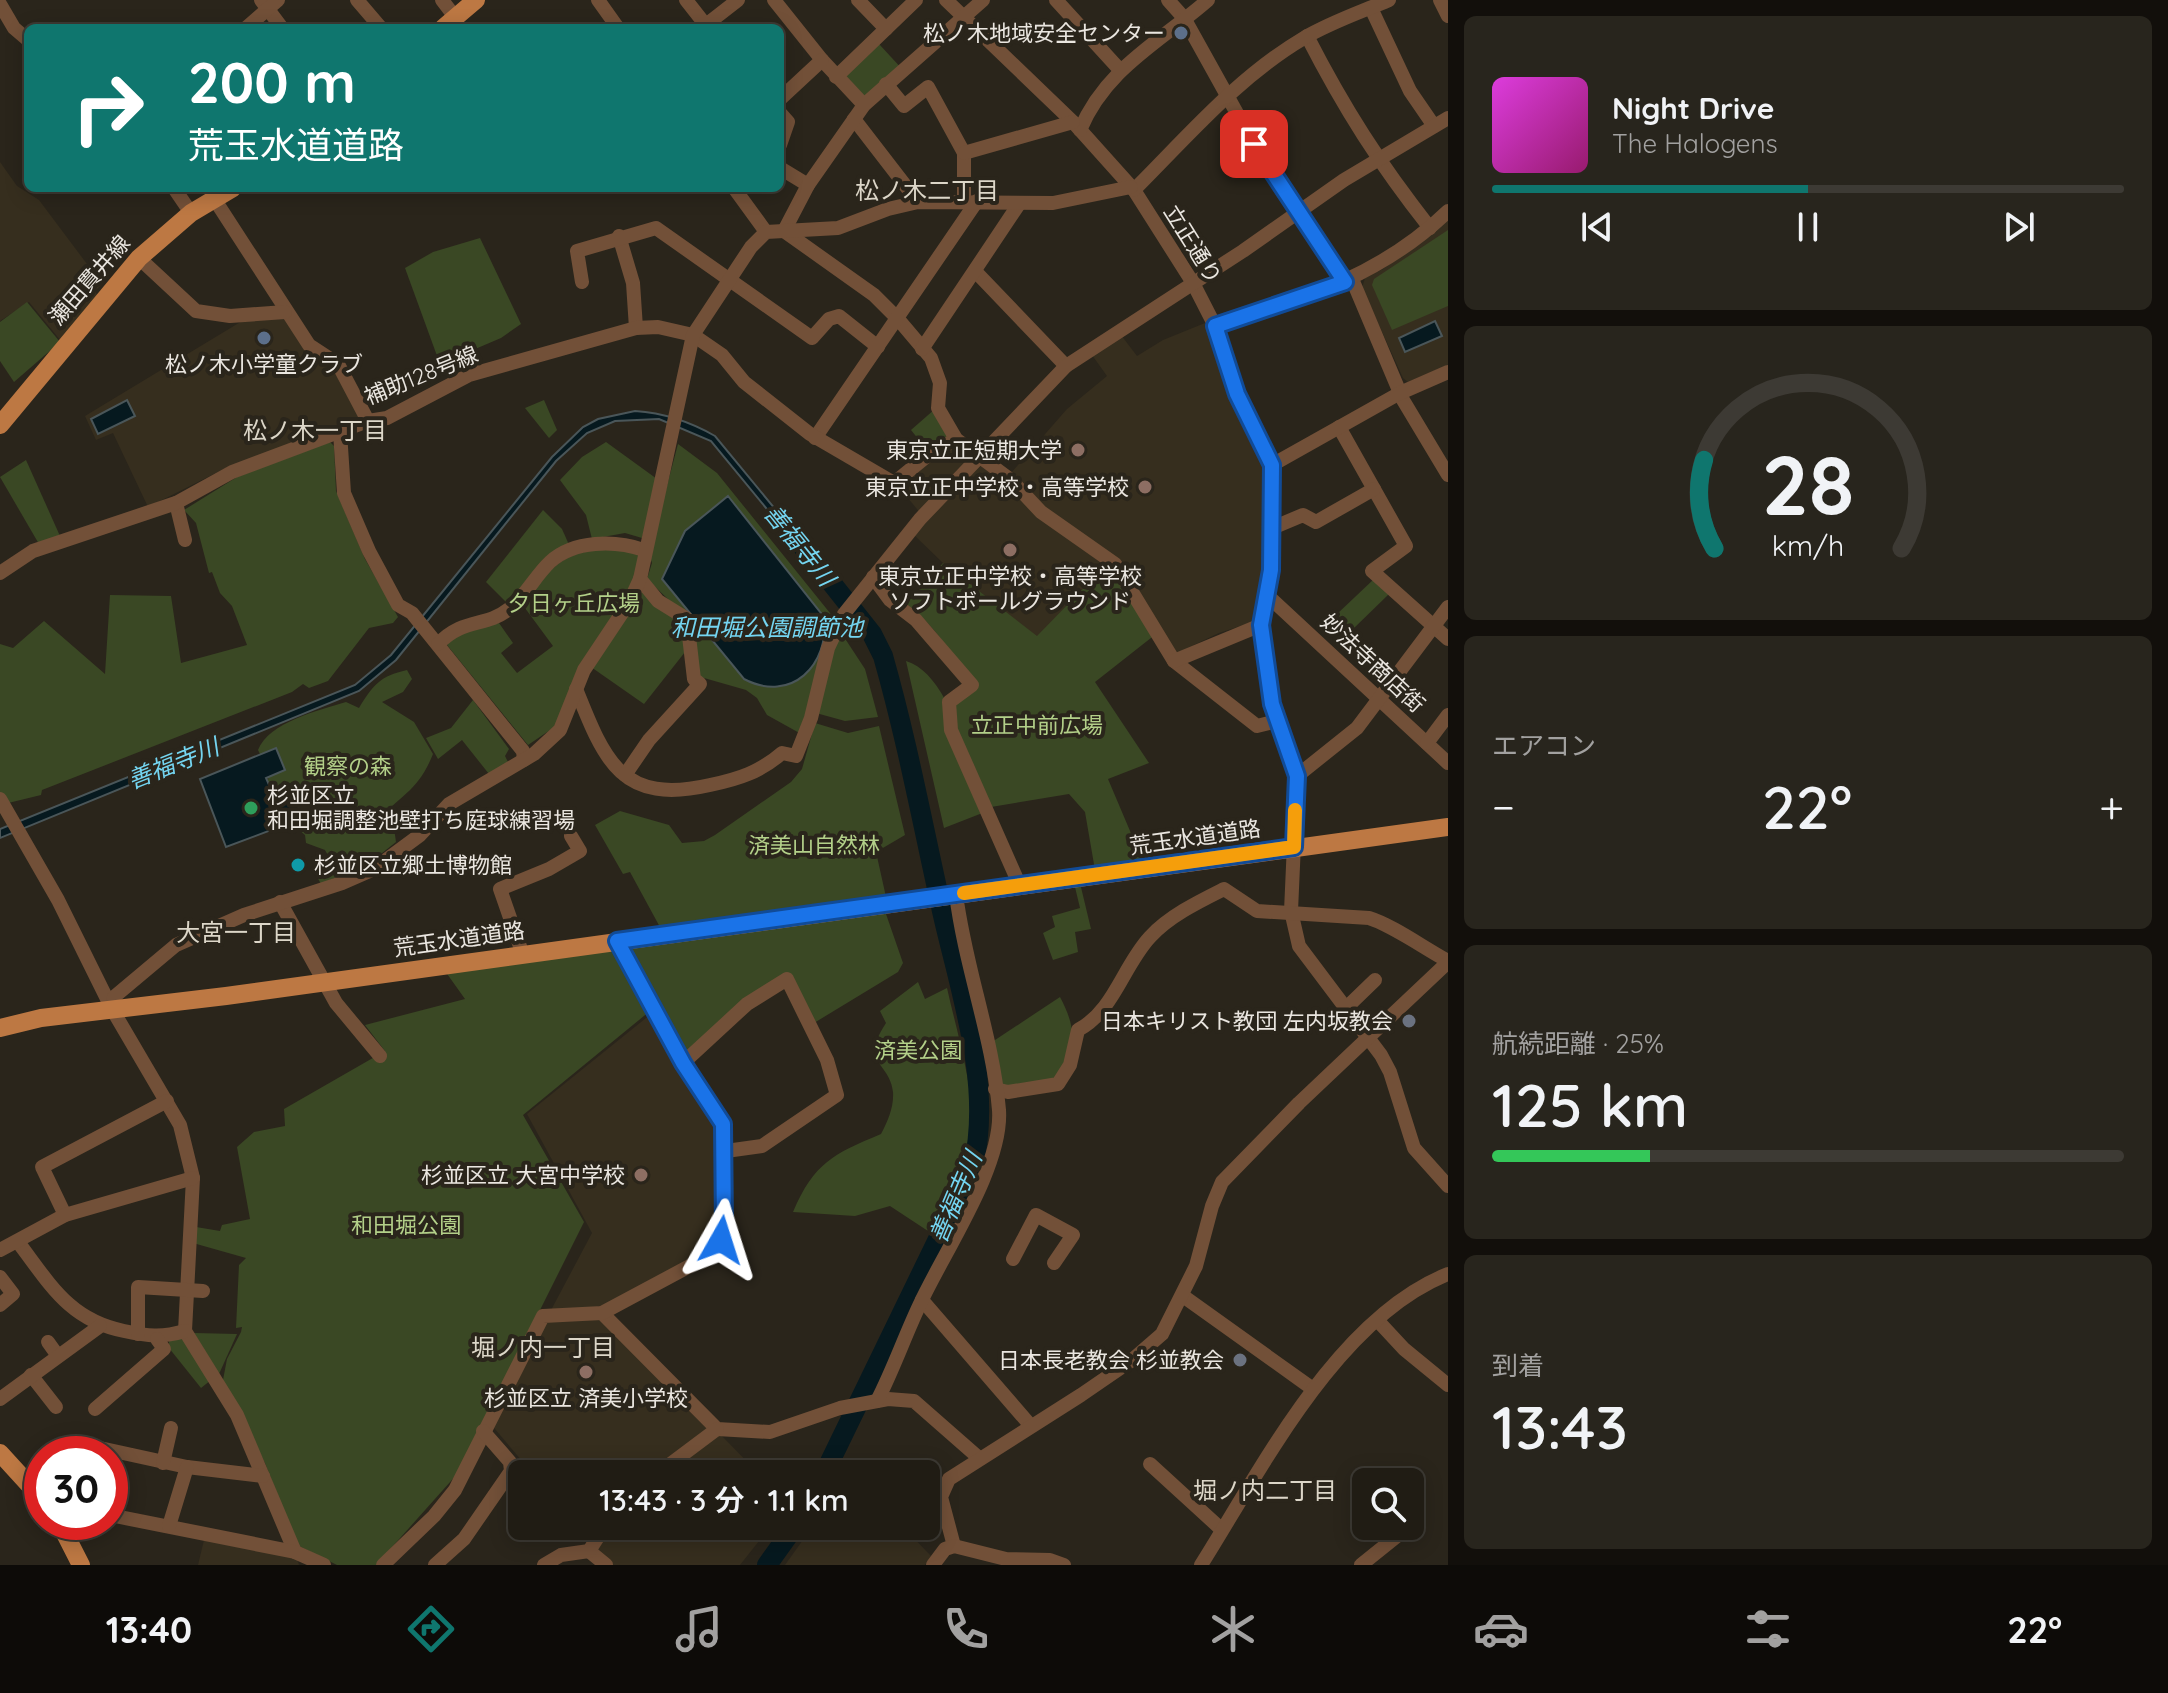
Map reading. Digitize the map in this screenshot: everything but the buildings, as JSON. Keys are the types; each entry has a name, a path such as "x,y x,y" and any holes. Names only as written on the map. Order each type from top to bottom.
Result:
{"main road":[{"path":"449,22 476,0"},
{"name":"瀬田貫井線","path":"0,425 139,258 191,213 227,192"},
{"name":"荒玉水道道路","path":"0,1028 112,1009 1448,827"},
{"path":"0,1453 24,1479"},
{"path":"68,1540 81,1565"}],"street":[{"path":"357,0 378,24"},
{"path":"442,0 449,22"},
{"path":"598,0 615,24"},
{"path":"686,0 703,24"},
{"path":"709,24 738,0"},
{"path":"774,0 836,77 864,105"},
{"path":"858,0 886,29"},
{"path":"836,77 916,0"},
{"name":"立正通り","path":"946,0 1077,126 1133,189 1193,283 1215,326 1237,394 1272,465 1268,596 1261,625 1267,679 1277,721 1297,776"},
{"path":"784,231 808,185 864,105 983,0"},
{"path":"1056,0 1120,70"},
{"path":"1168,0 1184,18 1226,96 1298,213 1348,280 1400,393 1448,475"},
{"path":"964,153 1077,126 1120,70 1208,0"},
{"path":"112,1009 114,997 176,945 280,902 342,883 374,869 420,835 449,804 524,760 560,730 576,689 640,579 693,335 730,278 766,232 838,228 878,212 918,202 1053,203 1133,189 1226,96 1307,36 1389,0"},
{"path":"1440,0 1448,16"},
{"path":"250,24 269,3 280,24"},
{"path":"0,4 14,28 24,37"},
{"path":"1371,8 1410,91 1434,126"},
{"path":"1307,36 1342,104 1376,160 1430,228"},
{"path":"784,95 822,60"},
{"path":"815,438 898,319 970,200 964,153 928,87 904,106 886,84"},
{"path":"576,689 605,753 625,775 650,790 698,788 763,769 782,753 796,756 811,718 828,648 844,614 920,519 1066,366 1376,160 1448,118"},
{"path":"854,119 918,202"},
{"path":"784,170 808,185"},
{"path":"177,192 191,213"},
{"path":"737,192 766,232"},
{"path":"215,200 285,312 314,352 338,364 368,421"},
{"path":"922,349 1019,204"},
{"path":"1215,326 1348,280 1385,262 1448,211"},
{"path":"582,282 577,251 619,236 656,228 812,338 829,319 839,316 878,347"},
{"path":"784,231 874,295 898,319 931,358 940,383 938,408 956,439 1011,480 1041,512 1115,564 1174,661 1257,726 1277,721"},
{"path":"619,236 633,283 636,328"},
{"path":"139,258 196,311 230,316 285,312"},
{"path":"975,271 1066,366"},
{"name":"補助128号線","path":"0,573 33,551 176,503 232,472 368,421 387,418 469,375 636,328 658,327 693,335"},
{"path":"693,335 722,355 762,397 794,418 815,438 894,483 927,456 956,439"},
{"path":"1272,465 1400,393 1448,372"},
{"path":"1339,427 1406,546 1372,571 1448,639"},
{"path":"340,432 344,493 369,551 398,605 412,613 523,751 524,760"},
{"path":"1272,528 1303,515 1316,522 1374,489"},
{"path":"176,503 185,540"},
{"path":"433,639 456,627 510,608 562,553 621,542 644,550"},
{"path":"873,577 890,600 916,620 972,685 949,702 951,730 1020,886"},
{"path":"625,775 649,740 700,684 694,679 687,619 658,601 640,579"},
{"name":"妙法寺商店街","path":"1268,596 1448,763"},
{"path":"1448,607 1357,728 1297,776 1291,911 1299,946 1314,971 1370,1038 1390,1072 1414,1148 1448,1186"},
{"path":"1174,661 1261,625"},
{"path":"1427,743 1448,715"},
{"path":"0,799 185,1139 193,1178 185,1331 220,1382 301,1557"},
{"path":"523,955 500,889 549,869 580,851 571,836"},
{"path":"954,1546 942,1508 944,1485 979,1458 1132,1360 1162,1334 1183,1296 1205,1240 1212,1206 1222,1182 1289,1112 1448,961 1408,940 1384,922 1291,911 1257,911 1224,889 1194,905 1151,936 1097,1020 1078,1030 1070,1065 1058,1084 1008,1092 995,1089"},
{"path":"874,1402 904,1348 922,1300 985,1177 998,1133 995,1089 953,895"},
{"path":"280,902 324,982 380,1056"},
{"path":"383,1565 434,1516 455,1490 543,1316 602,1313 714,1253 724,1228 726,1151 723,1124 683,1063 617,941"},
{"path":"683,1063 747,1004 787,979 827,1060 837,1095 762,1146 726,1151"},
{"path":"1346,1008 1375,980"},
{"path":"65,1215 42,1167 167,1101"},
{"path":"0,1250 65,1215 193,1178"},
{"path":"1013,1259 1036,1215 1073,1235 1054,1263"},
{"path":"18,1242 64,1302 100,1326 157,1339 185,1331"},
{"path":"1201,1565 1280,1434 1313,1389 1378,1321 1411,1293 1448,1274"},
{"path":"0,1277 13,1294 0,1305"},
{"path":"138,1334 138,1287 203,1291"},
{"path":"1183,1296 1313,1389"},
{"path":"922,1300 1031,1426"},
{"path":"602,1313 717,1429"},
{"path":"1378,1321 1404,1349 1448,1385"},
{"path":"0,1399 100,1326"},
{"path":"95,1409 164,1349 157,1339"},
{"path":"48,1342 58,1356"},
{"path":"31,1375 56,1407"},
{"path":"676,1460 717,1429 770,1432 845,1407 874,1402 914,1401 979,1458"},
{"path":"163,1463 171,1428"},
{"path":"435,1565 464,1539 511,1471 510,1462 483,1431"},
{"path":"128,1455 187,1467 263,1476"},
{"path":"1150,1464 1221,1529"},
{"path":"169,1526 187,1467"},
{"path":"128,1518 301,1557 324,1565"},
{"path":"589,1551 596,1540"},
{"path":"1361,1565 1392,1540"},
{"path":"933,1565 945,1549 954,1546 1006,1559 1050,1560 1064,1565"},
{"path":"544,1565 561,1555 589,1551 606,1565"}],"shaded area":[{"path":"0,162 17,186 39,200 102,284 95,291 98,296 61,341 29,302 0,321"},
{"path":"1448,217 1448,365 1408,382 1403,378 1362,288 1365,278 1383,269 1438,229"},
{"path":"284,317 310,356 336,367 362,418 228,467 148,507 113,433 96,440 85,416 247,318"},
{"name":"東京立正中学校・高等学校","path":"1205,323 1233,401 1268,466 1269,528 1259,620 1219,633 1175,654 1127,572 1030,497 1011,473 1067,409 1107,376 1092,355 1121,335 1137,356 1163,340"},
{"path":"956,442 973,456 921,514 899,487"},
{"name":"東京立正中学校・高等学校 ソフトボールグラウンド","path":"979,463 1109,562 1037,637 943,563 913,534"},
{"name":"杉並区立 大宮中学校","path":"651,1014 720,1126 721,1225 710,1249 608,1305 550,1312 592,1233 527,1114"},
{"name":"杉並区立 済美小学校","path":"598,1318 711,1427 667,1460 521,1460 489,1422 547,1321"},
{"path":"719,1433 745,1460 683,1460"},
{"path":"204,1540 297,1558 299,1565 198,1565"},
{"path":"601,1540 760,1540 740,1565 611,1565 594,1551"},
{"path":"803,1540 916,1540 931,1556 925,1565 785,1565"}],"green space":[{"path":"879,44 903,70 869,101 846,76"},
{"path":"1448,230 1448,306 1392,330 1372,285 1374,279"},
{"path":"480,238 521,324 501,338 440,364 405,268 433,252"},
{"path":"27,302 60,342 14,382 0,361 0,322"},
{"path":"544,400 557,430 549,438 525,408"},
{"path":"935,409 948,434 947,439 927,450 911,430"},
{"path":"330,442 334,446 336,491 365,559 398,617 393,623 369,628 328,681 309,688 303,684 292,692 42,790 41,795 0,805 0,644 13,648 44,621 105,674 110,595 171,596 181,663 247,645 232,606 220,593 212,572 209,573 196,523 184,510 237,477"},
{"path":"606,442 657,479 642,538 625,533 592,539 586,515 560,480 582,457"},
{"name":"和田堀公園調節池","path":"678,444 717,473 834,618 803,735 767,715 757,698 746,690 697,676 694,624 647,579 652,563 649,554"},
{"path":"26,460 60,536 39,544 0,477"},
{"path":"543,510 562,529 570,547 508,604 486,582"},
{"name":"夕日ヶ丘広場","path":"632,548 641,558 637,577 556,726 528,745 447,645 458,630 499,623 513,643 501,653 517,673 553,646 522,604 547,575 557,565 579,553"},
{"name":"立正中前広場","path":"1109,562 1156,634 1095,682 1149,763 1108,779 1144,864 1095,870 1085,812 1069,794 991,807 955,730 953,703 978,685 926,621 906,604 943,563 1037,636"},
{"path":"1374,579 1390,593 1352,630 1336,615"},
{"path":"640,587 682,621 685,652 644,704 591,667"},
{"path":"842,634 865,669 878,717 845,721 816,713 834,640"},
{"path":"906,661 922,669 947,703 966,749 985,812 944,828"},
{"name":"観察の森","path":"407,670 412,679 403,692 382,702 414,722 433,754 416,784 377,821 394,828 396,842 372,861 321,884 315,873 331,861 325,850 306,843 305,835 295,822 294,813 299,797 285,798 277,804 267,789 269,772 258,750 273,732 296,718 346,702 359,708 378,683"},
{"path":"473,700 509,749 505,756 508,762 489,774 462,740 438,759 426,738 451,728"},
{"name":"済美山自然林","path":"815,723 848,733 879,726 905,835 876,852 886,897 661,929 630,872 623,874 595,825 620,811 669,825 682,843 704,841 791,782 802,769"},
{"path":"1074,883 1080,883 1091,929 1075,932 1078,952 1053,960 1043,933 1055,927 1052,916 1080,908"},
{"path":"882,912 886,914 903,963 898,972 814,1023 788,974 685,1056 627,947"},
{"name":"和田堀公園","path":"617,949 650,1011 523,1115 584,1222 459,1472 376,1565 337,1565 297,1545 265,1463 223,1380 227,1359 242,1327 236,1328 239,1265 246,1258 193,1243 196,1227 220,1231 222,1225 250,1219 237,1147 254,1132 285,1126 284,1109 385,1051 365,1025 465,999 445,971"},
{"name":"済美公園","path":"918,982 925,999 947,988 962,1050 971,1097 973,1140 970,1157 961,1176 928,1231 890,1206 855,1216 793,1212 809,1182 827,1162 881,1134 890,1114 893,1092 876,1055 878,1037 886,1023 880,1011"},
{"path":"1060,997 1070,1019 1072,1039 1068,1058 1056,1079 1000,1089 989,1044"},
{"path":"194,1333 237,1334 219,1374"},
{"path":"185,1337 211,1380 201,1388 169,1348 169,1339"}],"water":[{"path":"1435,321 1442,336 1405,352 1399,338"},
{"path":"127,400 135,416 98,434 91,419"},
{"path":"635,411 676,419 715,436 822,566 817,570 711,441 659,419 615,421 587,433 556,461 396,660 359,691 0,838 0,829 355,685 391,655 552,457 583,427 598,419"},
{"name":"和田堀公園調節池","path":"728,496 824,617 821,650 814,664 792,683 777,687 744,679 662,579 685,531"},
{"path":"276,748 285,770 266,778 277,803 294,797 303,818 226,847 200,779"}],"waterway":[{"name":"善福寺川","path":"803,547 872,634 883,656 972,1038 979,1103 973,1167 831,1460"},
{"name":"善福寺川","path":"767,1565 785,1540"}],"slow traffic":[{"path":"964,893 1294,847 1295,810"}],"place":[{"name":"松ノ木地域安全センター","path":"1181,33"},
{"name":"松ノ木小学童クラブ","path":"264,338"},
{"name":"東京立正短期大学","path":"1078,450"},
{"name":"東京立正中学校・高等学校","path":"1145,487"},
{"name":"東京立正中学校・高等学校 ソフトボールグラウンド","path":"1010,550"},
{"name":"杉並区立 和田堀調整池壁打ち庭球練習場","path":"251,808"},
{"name":"杉並区立郷土博物館","path":"298,865"},
{"name":"日本キリスト教団 左内坂教会","path":"1409,1021"},
{"name":"杉並区立 大宮中学校","path":"641,1175"},
{"name":"日本長老教会 杉並教会","path":"1240,1360"},
{"name":"杉並区立 済美小学校","path":"586,1372"}],"district":[{"name":"松ノ木二丁目","path":"927,190"},
{"name":"松ノ木一丁目","path":"315,430"},
{"name":"大宮一丁目","path":"236,932"},
{"name":"堀ノ内一丁目","path":"543,1347"},
{"name":"堀ノ内二丁目","path":"1265,1490"}],"route":[{"path":"721,1240 726,1151 723,1124 683,1063 617,941 1294,847 1297,776 1272,704 1261,625 1271,570 1272,465 1237,394 1215,326 1282,306 1345,282 1254,144"}]}
